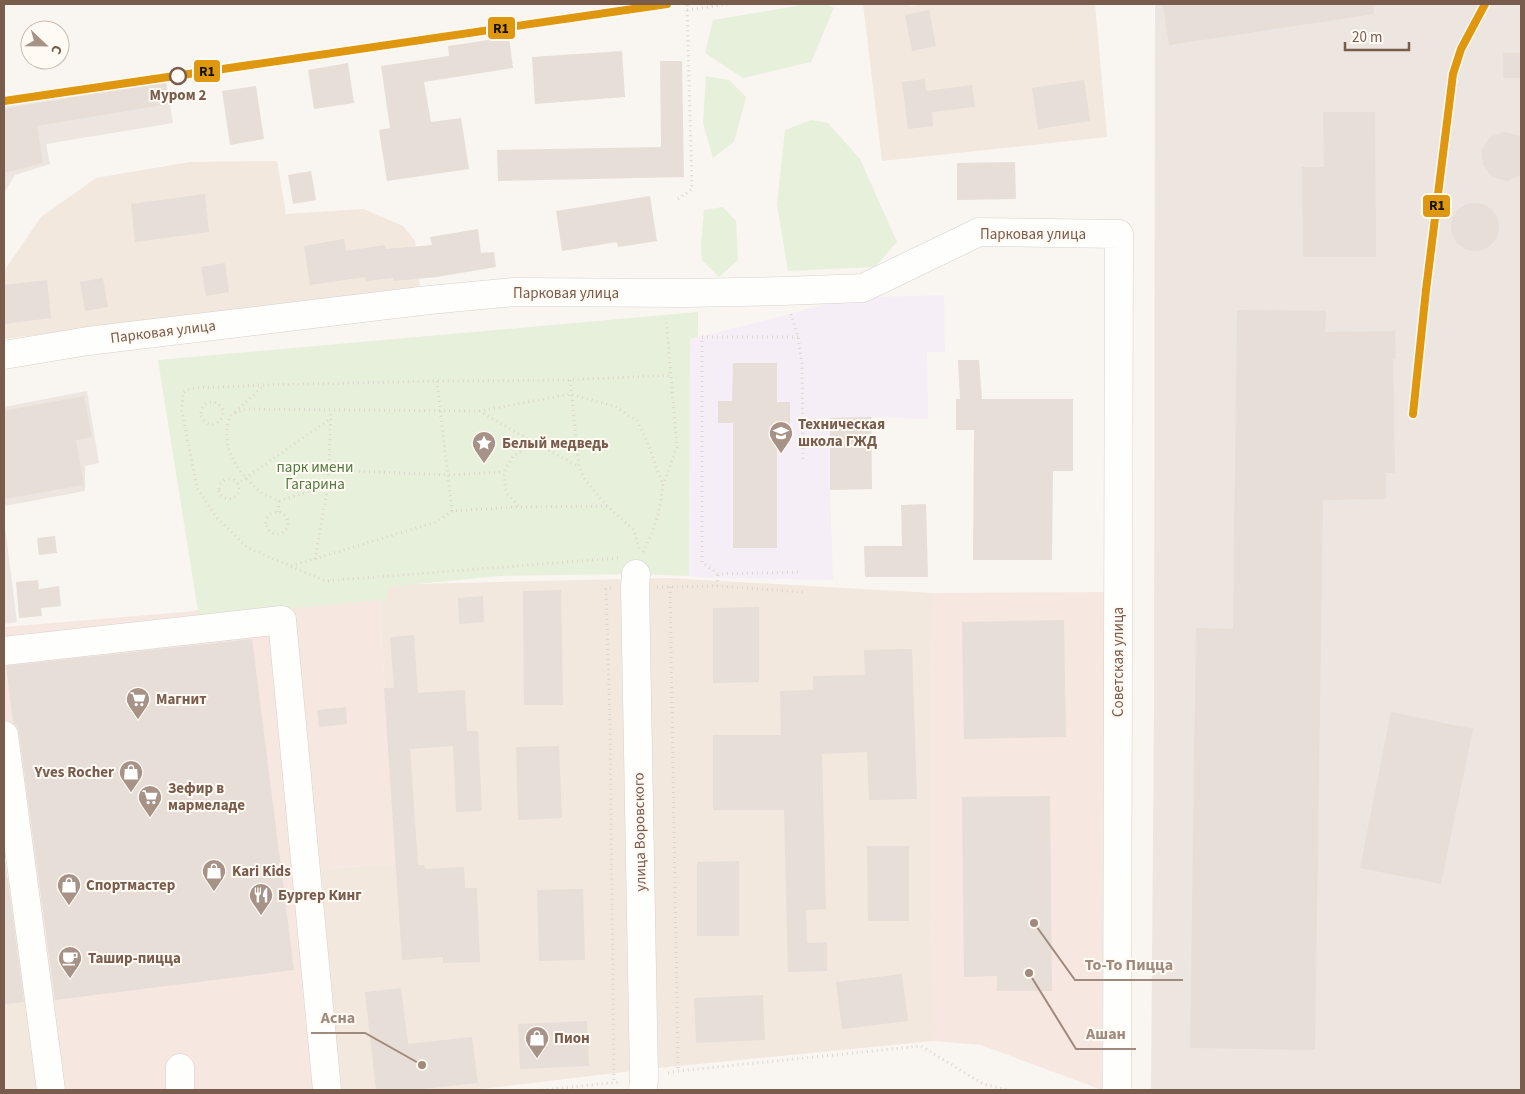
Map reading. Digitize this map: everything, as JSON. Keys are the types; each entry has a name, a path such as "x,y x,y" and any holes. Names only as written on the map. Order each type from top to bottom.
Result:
{"street":[{"name":"Парковая улица","path":"4,356 88,341 429,300 514,292 684,293 863,288 979,232 1118,234"},
{"name":"Советская улица","path":"1117,1090 1118,234"},
{"name":"улица Воровского","path":"630,573 643,1085"},
{"path":"4,651 282,620 327,1090"},
{"path":"4,735 51,1090"}],"path":[{"path":"678,199 692,189 687,4"},
{"path":"687,10 729,4"},
{"path":"784,291 798,337 802,364 803,459"},
{"path":"570,380 579,466 584,478 607,506 634,530 640,556 651,535 659,512 663,485 677,447 665,314 684,293"},
{"path":"798,337 702,337 702,562 718,574 800,572"},
{"path":"671,375 570,380 437,381 194,388 183,392 182,411 197,488 216,517 248,548 325,581 630,573 670,587 717,586 803,592"},
{"path":"437,381 452,511"},
{"path":"265,385 229,418 227,433 229,451 234,460 246,477 262,493 278,501 328,486"},
{"path":"232,414 246,409 479,410 571,394 616,407 636,421 647,441 663,485"},
{"path":"214,401 220,404 223,409 223,415 220,421 215,424 209,424 200,416 204,405 214,401"},
{"path":"315,559 330,470 331,410"},
{"path":"479,410 579,466"},
{"path":"223,415 229,418"},
{"path":"237,484 330,419"},
{"path":"518,507 506,492 504,472 512,456 535,443"},
{"path":"330,470 448,475 504,472"},
{"path":"226,480 232,480 237,484 238,491 236,496 231,499 222,497 219,488 226,480"},
{"path":"278,501 278,512"},
{"path":"290,566 436,522 452,511 518,507 607,506"},
{"path":"278,512 285,515 288,520 288,526 286,531 274,534 269,532 266,520 269,515 278,512"},
{"path":"614,1082 610,722 606,589 630,573"},
{"path":"717,586 718,574"},
{"path":"670,587 678,1071"},
{"path":"542,1090 614,1082 643,1085 678,1071 922,1046 983,1084 1008,1090"}],"shaded area":[{"path":"863,4 909,4 910,6 928,4 1095,4 1107,137 882,161"},
{"path":"1155,4 1521,4 1521,1090 1151,1090 1154,711"},
{"path":"166,80 173,123 46,144 50,164 15,175 4,193 4,106"},
{"path":"277,161 286,214 363,209 403,226 415,241 420,287 4,339 4,271 41,217 96,178 190,162"},
{"name":"Техническая школа ГЖД","path":"944,295 945,352 927,352 928,419 872,417 872,489 830,490 833,580 689,576 690,339 791,314 844,298"},
{"path":"87,391 99,463 85,466 85,491 4,506 4,407"},
{"path":"4,519 17,622 4,624"},
{"path":"668,578 932,593 933,1041 658,1068 472,1090 340,1090 321,871 331,868 396,864 378,585"},
{"path":"378,585 396,864 331,868 321,871 340,1090 39,1090 4,819 4,627 184,612"},
{"path":"1104,592 1102,1090 981,1045 933,1041 932,593"},
{"path":"12,881 39,1090 4,1090 4,882"}],"green space":[{"path":"808,4 826,4 834,8 811,62 743,78 705,53 713,20"},
{"path":"706,76 729,80 746,97 734,142 713,158 703,123"},
{"path":"811,120 828,123 860,159 897,242 875,267 788,271 777,204 785,130"},
{"path":"723,207 736,221 738,260 719,277 702,260 701,245 704,210"},
{"name":"парк имени Гагарина","path":"698,312 698,337 690,339 689,576 636,574 499,576 387,587 388,599 199,617 158,360"}],"building":[{"path":"1163,4 1373,4 1374,14 1169,45"},
{"path":"929,10 936,46 912,51 905,15"},
{"path":"509,37 513,68 424,82 431,122 461,118 469,169 387,181 379,130 390,128 381,66 449,56 448,46"},
{"path":"622,51 625,97 535,104 532,57"},
{"path":"1503,53 1521,53 1521,78 1503,78"},
{"path":"660,61 682,61 684,177 498,181 497,150 661,147"},
{"path":"348,63 354,103 314,109 308,70"},
{"path":"925,79 926,91 972,85 975,107 932,112 933,126 908,129 902,82"},
{"path":"1084,80 1090,121 1038,129 1032,88"},
{"path":"165,82 169,104 37,126 43,163 4,173 4,109"},
{"path":"256,86 264,139 230,145 222,91"},
{"path":"1323,112 1375,112 1376,257 1303,257 1302,167 1324,167"},
{"path":"1504,132 1521,136 1521,175 1507,181 1492,177 1483,165 1482,150 1490,137"},
{"path":"1015,162 1016,199 957,200 957,163"},
{"path":"311,171 316,200 293,204 288,175"},
{"path":"205,194 209,232 135,242 131,204"},
{"path":"650,196 657,241 618,247 617,242 562,251 556,211"},
{"path":"1475,203 1484,205 1492,210 1497,218 1499,227 1497,236 1492,244 1484,249 1475,251 1466,249 1458,244 1453,236 1451,227 1453,218 1458,210 1466,205"},
{"path":"478,229 481,253 494,252 496,267 437,277 393,281 393,278 366,281 365,277 310,285 304,246 344,239 346,251 385,245 386,249 432,245 430,237"},
{"path":"225,263 229,292 206,296 201,267"},
{"path":"103,278 108,307 85,311 80,282"},
{"path":"47,280 51,318 4,324 4,285"},
{"path":"1237,310 1326,311 1325,332 1395,331 1396,359 1393,359 1395,473 1386,473 1386,499 1323,500 1315,1050 1190,1048 1196,628 1233,629"},
{"path":"958,360 979,360 982,399 1073,399 1073,471 1053,471 1052,560 973,560 974,430 956,430 956,399 960,399"},
{"path":"733,363 777,363 777,402 790,402 790,428 777,428 777,548 733,548 733,423 718,423 718,401 732,401"},
{"path":"84,396 92,437 76,440 84,485 4,499 4,411"},
{"path":"871,417 872,489 830,490 830,418"},
{"path":"926,504 928,577 865,577 864,546 902,546 901,505"},
{"path":"55,536 57,553 39,555 37,538"},
{"path":"38,580 39,589 59,586 61,606 41,608 42,616 19,618 16,582"},
{"path":"561,590 563,705 524,705 523,591"},
{"path":"483,596 484,622 459,624 458,598"},
{"path":"759,607 759,682 713,683 713,608"},
{"path":"1064,620 1066,737 964,739 962,622"},
{"path":"414,635 418,693 465,690 467,731 478,731 482,811 456,812 453,746 410,749 418,865 424,865 425,869 464,867 465,888 477,888 480,962 443,963 443,957 402,960 384,688 394,688 390,637"},
{"name":"Зефир в мармеладе","path":"252,639 294,970 55,1000 19,733 17,726 13,723 6,666"},
{"path":"912,649 917,799 869,800 867,752 822,754 826,909 806,910 807,943 827,942 827,971 788,972 784,810 713,810 713,735 781,735 780,691 813,690 813,676 865,675 864,650"},
{"path":"346,707 347,724 319,727 317,710"},
{"path":"1391,712 1473,729 1441,884 1360,868"},
{"path":"559,746 562,818 518,820 516,747"},
{"path":"1050,796 1052,991 997,991 997,976 964,977 962,797"},
{"path":"867,846 909,846 909,921 868,921"},
{"path":"4,852 24,1002 4,1004"},
{"path":"739,861 739,936 697,936 697,862"},
{"path":"583,889 585,960 539,961 537,890"},
{"path":"902,974 908,1021 842,1029 836,982"},
{"path":"401,988 408,1044 472,1037 478,1083 413,1090 376,1090 365,992"},
{"path":"763,995 765,1040 696,1043 694,998"},
{"path":"587,1021 589,1066 520,1069 518,1024"}],"transit line":[{"name":"R1","path":"4,101 667,4"},
{"name":"R1","path":"1413,414 1426,290 1453,74 1461,49 1485,4"}],"place":[{"name":"Муром 2","path":"178,76"},
{"name":"Техническая школа ГЖД","path":"781,454"},
{"name":"Белый медведь","path":"484,464"},
{"name":"Магнит","path":"138,720"},
{"name":"Yves Rocher","path":"131,793"},
{"name":"Зефир в мармеладе","path":"150,818"},
{"name":"Kari Kids","path":"214,892"},
{"name":"Спортмастер","path":"69,906"},
{"name":"Бургер Кинг","path":"261,916"},
{"name":"То-То Пицца","path":"1034,923"},
{"name":"Ашан","path":"1029,973"},
{"name":"Ташир-пицца","path":"70,979"},
{"name":"Пион","path":"537,1059"},
{"name":"Асна","path":"422,1065"}]}
